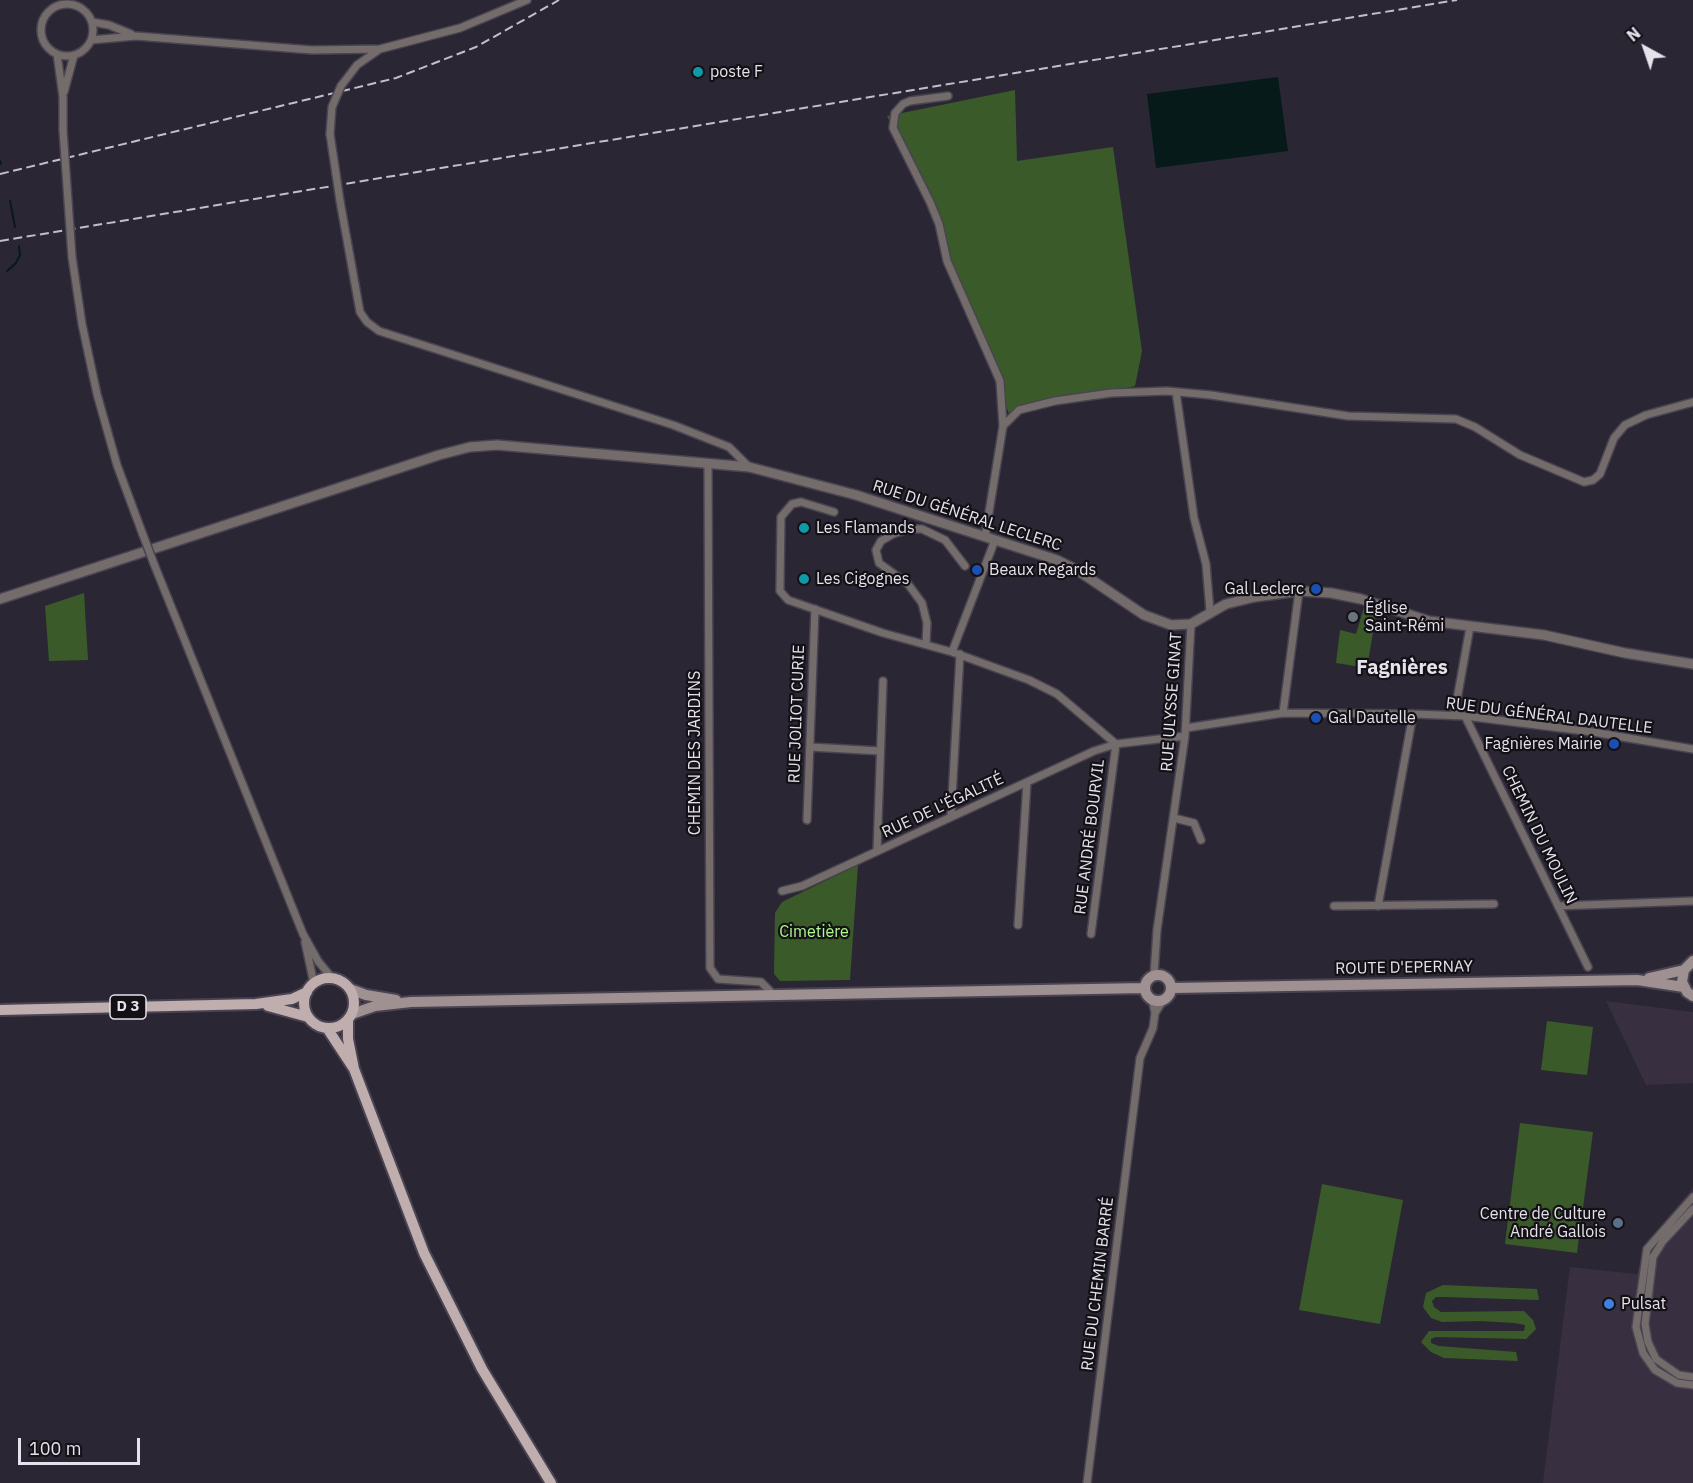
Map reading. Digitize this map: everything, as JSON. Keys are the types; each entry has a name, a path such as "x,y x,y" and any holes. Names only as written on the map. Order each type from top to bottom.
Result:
{"main road":[{"path":"1691,963 1684,987 1693,996"},
{"name":"ROUTE D'EPERNAY","path":"1637,980 1691,963"},
{"path":"1154,975 1166,978 1172,988 1164,999 1152,999 1144,988 1149,977 1154,975"},
{"path":"411,1002 376,998 350,989 339,980 332,978 310,988 304,1005 308,1017 320,1026 335,1028 350,1017 375,1006 411,1002 1144,988"},
{"name":"ROUTE D'EPERNAY","path":"1172,988 1637,980 1684,987"},
{"name":"D 3","path":"0,1010 256,1004 292,999 310,988"},
{"path":"350,989 354,1006 350,1017 348,1039 354,1069 414,1226 449,1307 502,1406 551,1483"},
{"name":"D 3","path":"256,1004 294,1011 308,1017"},
{"path":"327,1028 354,1069"}],"street":[{"path":"91,40 136,36 312,50 380,49 460,28 527,0"},
{"path":"59,4 71,4 86,12 92,22 91,40 84,49 74,55 57,54 44,43 40,32 42,20 49,10 59,4"},
{"path":"92,22 109,25 136,36"},
{"path":"380,49 357,65 341,86 332,107 330,134 360,312 367,322 379,332 682,429 729,447 743,458 749,467"},
{"path":"57,54 63,97 63,130 72,257 82,324 97,394 117,465 154,564 303,934 318,962 332,978"},
{"path":"63,97 74,55"},
{"path":"948,96 903,104 895,113 893,128 930,202 947,261 997,372 1002,395 1003,426 990,538 956,653 951,816"},
{"path":"1003,426 1013,413 1026,407 1111,393 1176,392 1348,416 1456,419 1475,427 1520,455 1584,482 1593,480 1600,474 1614,438 1625,425 1646,415 1693,402"},
{"path":"1176,392 1194,518 1206,564 1210,611"},
{"name":"RUE DU GÉNÉRAL LECLERC","path":"0,599 463,449 484,445 524,446 749,467 856,495 1066,564 1152,619 1171,625 1191,624"},
{"name":"CHEMIN DES JARDINS","path":"708,463 710,968 718,979 761,982 774,995"},
{"path":"834,512 801,502 792,504 781,517 780,591 788,600 883,633 956,653 1042,686 1070,705 1116,744"},
{"path":"926,644 927,623 922,603 908,584 879,563 876,550 881,541 894,534 909,529 922,529 945,540 965,566"},
{"path":"1283,713 1299,591"},
{"path":"1191,624 1210,611 1247,598 1299,591 1353,597 1416,618 1470,627 1544,635 1625,653 1693,664"},
{"name":"RUE JOLIOT CURIE","path":"807,820 815,609"},
{"name":"RUE ULYSSE GINAT","path":"1154,975 1186,732 1191,624"},
{"path":"1454,716 1470,627"},
{"path":"877,851 883,681"},
{"name":"RUE DU GÉNÉRAL DAUTELLE","path":"1116,744 1283,713 1413,714 1465,716 1593,732 1693,749"},
{"path":"1378,906 1413,714"},
{"name":"CHEMIN DU MOULIN","path":"1465,716 1588,967"},
{"name":"RUE DE L'ÉGALITÉ","path":"782,891 802,886 1094,751 1116,744"},
{"name":"RUE ANDRÉ BOURVIL","path":"1092,934 1116,744"},
{"path":"810,747 880,751"},
{"path":"1018,925 1027,782"},
{"path":"1174,818 1194,823 1201,840"},
{"path":"1558,906 1693,901"},
{"path":"1334,906 1494,904"},
{"path":"303,934 310,988"},
{"path":"1152,999 1155,1013"},
{"path":"1155,1013 1164,999"},
{"name":"RUE DU CHEMIN BARRÉ","path":"1087,1483 1140,1058 1153,1028 1155,1013"},
{"path":"1693,1197 1647,1249 1636,1327 1643,1353 1654,1370 1677,1383 1693,1385"},
{"path":"1693,1209 1663,1241 1653,1257 1645,1324 1648,1342 1656,1359 1679,1375 1693,1377"}],"shaded area":[{"path":"1278,77 1288,151 1156,168 1147,94"},
{"path":"1606,1001 1693,1012 1693,1083 1646,1085"},
{"path":"1693,1188 1693,1483 1543,1483 1570,1267 1637,1274 1646,1243"}],"green space":[{"path":"1015,90 1017,161 1113,147 1142,351 1135,386 1010,416 913,169 887,116"},
{"path":"84,593 88,660 49,661 45,606"},
{"path":"1365,604 1377,609 1367,668 1336,663 1340,630 1356,634"},
{"name":"Cimetière","path":"858,865 850,980 780,981 774,974 775,913 782,902"},
{"path":"1547,1021 1593,1027 1587,1075 1541,1070"},
{"path":"1520,1123 1593,1132 1577,1253 1505,1244"},
{"path":"1322,1184 1403,1200 1380,1324 1299,1310"},
{"path":"1443,1285 1537,1289 1539,1300 1436,1297 1432,1301 1434,1307 1441,1312 1524,1311 1533,1320 1536,1329 1526,1339 1436,1337 1431,1339 1431,1343 1439,1346 1516,1352 1518,1361 1444,1358 1431,1352 1421,1342 1429,1331 1524,1331 1525,1325 1514,1323 1442,1322 1431,1318 1423,1307 1426,1293"}],"waterway":[{"path":"10,201 15,227"},
{"path":"7,271 16,263 20,255 19,246"}],"railway":[{"path":"0,174 396,78 476,47 559,0"},
{"path":"0,241 1457,0"}],"place":[{"name":"poste F","path":"698,72"},
{"name":"Les Flamands","path":"804,528"},
{"name":"Beaux Regards","path":"977,570"},
{"name":"Les Cigognes","path":"804,579"},
{"name":"Gal Leclerc","path":"1316,589"},
{"name":"Église Saint-Rémi","path":"1353,617"},
{"name":"Gal Dautelle","path":"1316,718"},
{"name":"Fagnières Mairie","path":"1614,744"},
{"name":"Centre de Culture André Gallois","path":"1618,1223"},
{"name":"Pulsat","path":"1609,1304"}],"district":[{"name":"Fagnières","path":"1402,668"}]}
